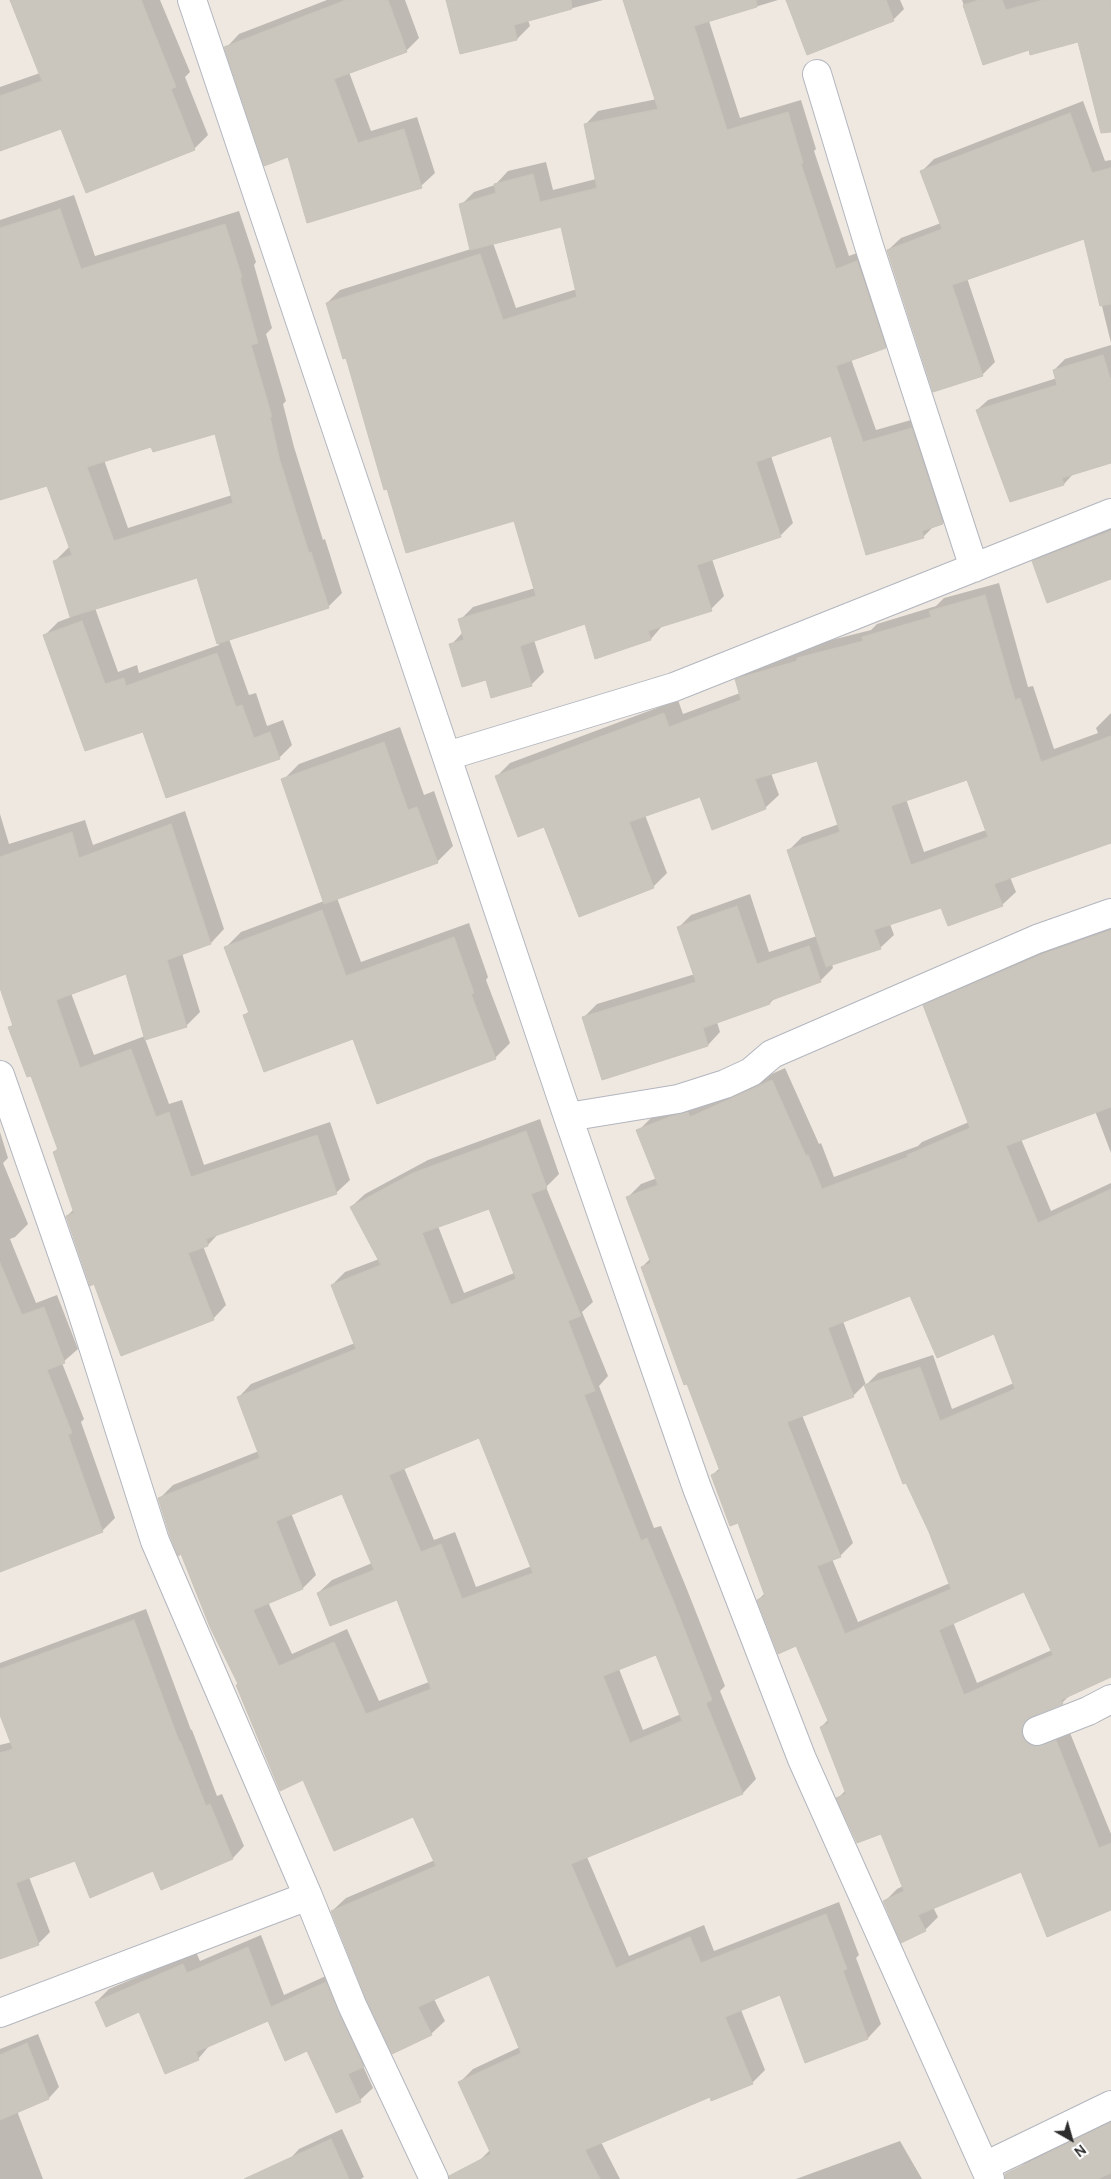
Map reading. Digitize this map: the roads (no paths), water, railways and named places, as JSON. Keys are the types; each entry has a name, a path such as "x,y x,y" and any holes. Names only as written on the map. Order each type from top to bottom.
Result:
{"street":[{"path":"192,0 568,1117 696,1488 802,1759 987,2173 1111,2105"},
{"path":"817,74 872,255 974,568"},
{"path":"447,756 674,687 1111,513"},
{"path":"568,1117 678,1099 725,1084 751,1072 772,1054 1020,947 1111,913"},
{"path":"0,1075 77,1296 155,1541 308,1896 352,2004 434,2179"},
{"path":"1037,1731 1088,1711 1111,1699"},
{"path":"1,2011 308,1896"}]}
